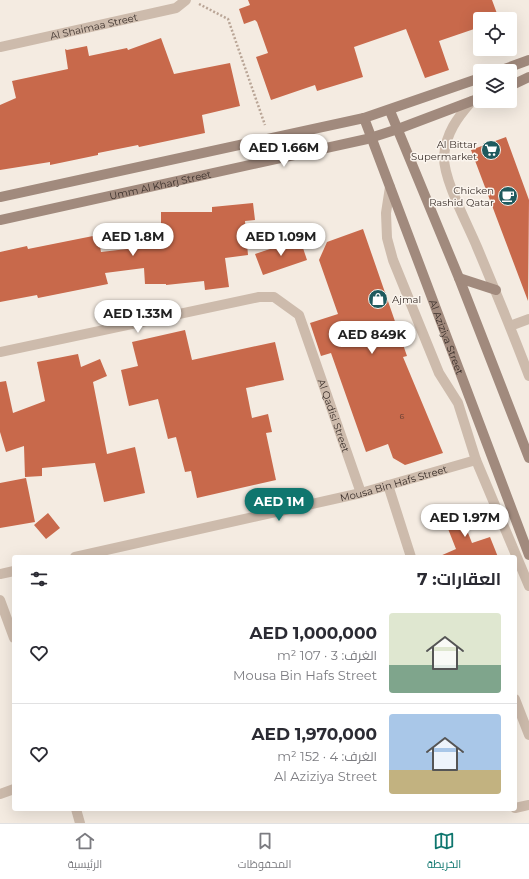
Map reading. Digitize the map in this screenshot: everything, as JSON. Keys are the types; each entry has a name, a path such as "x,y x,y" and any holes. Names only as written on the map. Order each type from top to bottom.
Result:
{"street":[{"name":"Al Shaimaa Street","path":"0,47 176,8 186,0"},
{"path":"517,64 529,60"},
{"path":"517,83 529,77"},
{"path":"0,197 364,118 473,80"},
{"name":"Umm Al Kharj Street","path":"0,220 371,137 398,129 473,100"},
{"path":"473,102 456,119 446,138 444,158 448,180 496,290 529,376"},
{"path":"390,110 459,278 529,458"},
{"name":"Al Aziziya Street","path":"364,118 529,555"},
{"path":"390,187 386,213 387,238 393,260 439,373 458,403 476,460 516,555"},
{"path":"459,278 496,290"},
{"name":"Al Qadisi Street","path":"0,352 259,297 274,297 299,315 361,493"},
{"path":"510,326 529,319"},
{"name":"Mousa Bin Hafs Street","path":"85,555 361,493 476,460"},
{"path":"388,485 410,555"},
{"path":"517,557 529,586"},
{"path":"0,574 12,571"},
{"path":"0,600 12,633"},
{"path":"517,703 529,735"},
{"path":"0,794 12,791"},
{"path":"517,809 529,804"},
{"path":"77,811 80,823"}],"path":[{"path":"198,3 228,19 270,139"}],"building":[{"path":"248,0 492,0 496,12 473,12 473,29 439,41 449,70 425,78 406,29 354,47 363,77 317,91 315,85 271,100 256,57 268,53 257,22 255,20 244,24 239,9 250,5"},
{"path":"161,38 174,74 230,63 240,106 202,115 205,133 139,147 138,145 98,153 98,155 50,165 50,162 0,170 0,105 16,98 12,81 68,69 65,49 67,50 87,46 89,56 127,48 128,50"},
{"path":"506,137 529,200 528,301 471,150"},
{"path":"253,203 255,220 245,221 248,255 225,258 229,287 205,290 204,281 166,285 145,284 144,268 105,273 108,284 38,298 37,295 0,302 0,252 27,246 28,249 98,235 101,252 161,245 161,212 212,212 212,207"},
{"path":"363,229 407,356 403,357 443,453 405,465 393,458 388,444 366,452 331,353 321,356 310,323 338,314 319,260 327,242"},
{"path":"300,239 307,260 263,275 255,254"},
{"path":"185,330 192,360 275,342 284,380 246,388 252,418 268,414 272,432 266,433 276,480 197,498 191,471 185,472 176,437 168,439 158,399 129,406 121,370 138,366 132,342"},
{"path":"78,354 81,367 100,359 107,376 93,382 107,454 135,447 145,493 104,502 95,463 42,468 42,476 25,477 24,446 6,452 0,432 0,382 6,381 13,413 45,401 37,362"},
{"path":"26,478 35,522 0,528 0,483"},
{"path":"457,505 472,543 490,537 497,555 442,555 456,549 441,511"},
{"path":"48,513 60,528 46,539 34,525"}],"place":[{"name":"Al Bittar Supermarket","path":"491,150"},
{"name":"Chicken Rashid Qatar","path":"508,196"},
{"name":"Ajmal","path":"378,299"}]}
